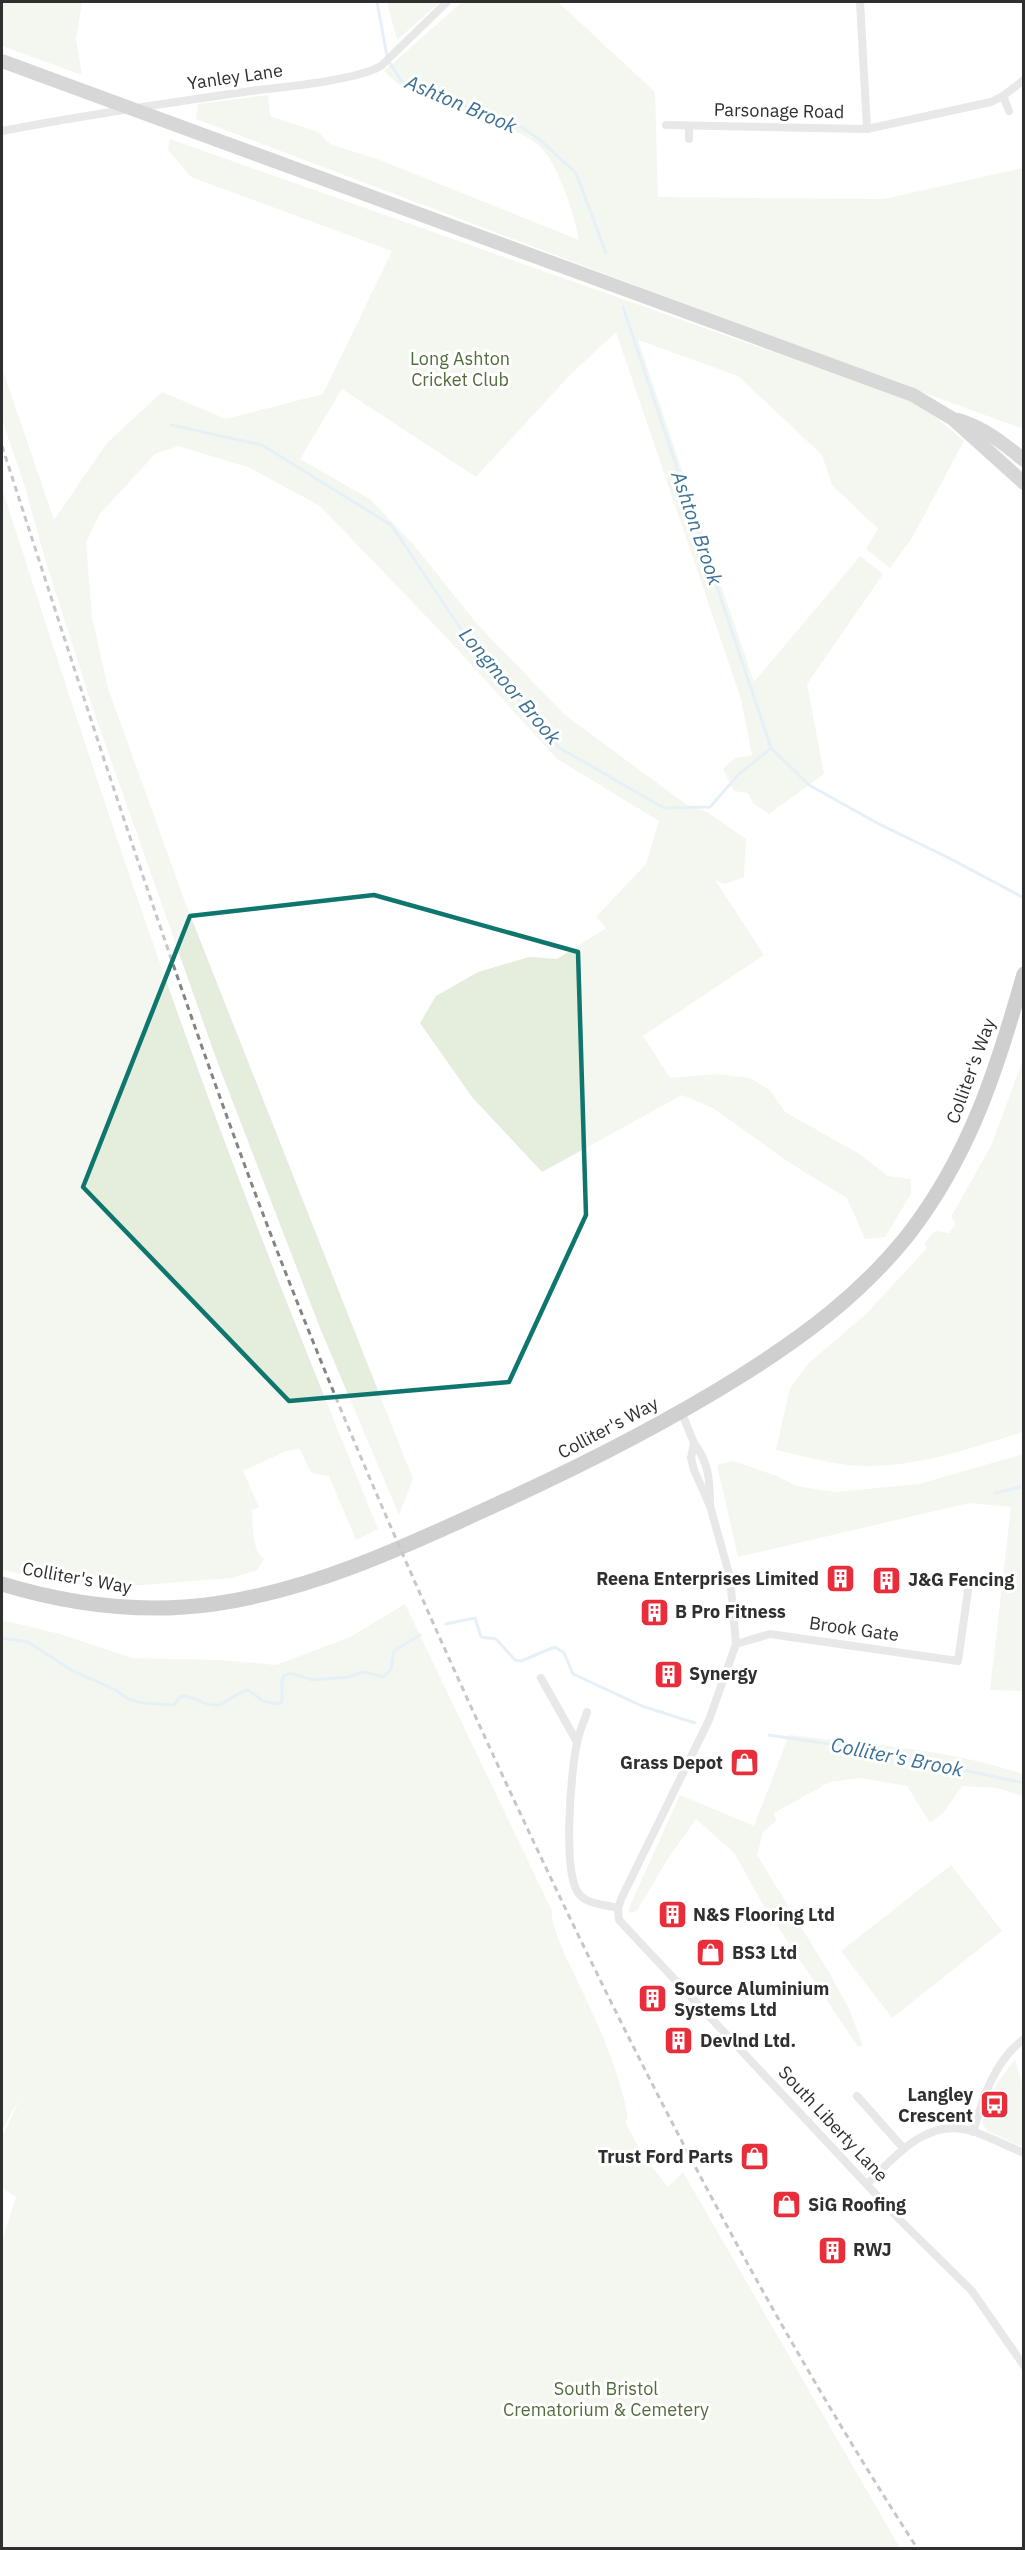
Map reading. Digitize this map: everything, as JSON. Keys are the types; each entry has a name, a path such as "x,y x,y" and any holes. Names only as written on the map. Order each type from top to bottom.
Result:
{"highway":[{"name":"Colliter's Way","path":"2,1584 31,1593 128,1609 212,1604 287,1590 342,1571 584,1465 681,1411 794,1342 824,1320 858,1290 909,1234 944,1181 980,1112 1000,1058 1023,974"}],"main road":[{"path":"2,61 913,395 953,419 1023,483"},
{"path":"953,419 973,424 998,439 1023,460"}],"street":[{"name":"Yanley Lane","path":"2,131 93,113 362,74 374,70 386,60 447,2"},
{"name":"Parsonage Road","path":"860,2 867,129"},
{"name":"Parsonage Road","path":"666,125 867,129 991,102 1003,96 1023,80"},
{"path":"1003,96 1009,111"},
{"name":"Parsonage Road","path":"689,126 689,139"},
{"path":"681,1411 694,1443 707,1465 710,1478 710,1506"},
{"path":"587,1712 577,1742 569,1806 568,1833 572,1870 578,1894 586,1900 618,1908 709,1720 736,1644 730,1578 710,1506 698,1482 691,1458 694,1443"},
{"name":"Brook Gate","path":"736,1644 770,1634 958,1660 970,1576"},
{"path":"541,1678 577,1742"},
{"name":"South Liberty Lane","path":"618,1908 619,1920 867,2184 972,2292 1023,2366"},
{"path":"973,2132 990,2082 1009,2053 1023,2039"},
{"path":"857,2096 904,2149"},
{"path":"867,2184 904,2149 925,2134 939,2130 958,2128 973,2132 1023,2153"}],"highlighted area":[{"path":"374,895 578,952 586,1215 509,1382 289,1401 83,1187 190,916"}],"green space":[{"path":"2,2 82,2 76,40 82,75 2,46"},
{"path":"387,2 440,2 397,40"},
{"path":"462,2 558,2 655,92 658,197 884,199 1023,168 1023,429 756,331 196,119 198,104 268,95 270,116 318,132 330,144 380,160 579,240 569,203 558,175 545,152 537,144 504,126 411,92 384,71"},
{"name":"Long Ashton Cricket Club","path":"170,139 920,404 964,441 912,538 890,568 866,549 878,529 832,485 822,455 738,376 638,340 754,682 860,556 883,574 807,684 824,774 769,814 753,803 748,793 734,791 723,769 735,758 752,755 741,699 616,332 570,375 476,477 342,389 300,459 370,499 413,544 478,625 565,715 687,805 707,812 746,839 744,877 725,884 715,880 764,955 643,1036 670,1078 718,1074 750,1078 770,1090 785,1112 858,1153 888,1176 911,1179 911,1194 885,1237 865,1239 847,1198 790,1163 713,1108 682,1095 542,1172 472,1097 420,1023 436,996 478,972 529,957 557,959 606,928 596,917 646,864 659,821 557,759 446,637 320,506 248,467 178,446 155,454 99,515 86,543 92,617 108,688 185,902 413,1479 399,1515 320,1328 217,1061 95,715 2,420 2,368 54,520 107,443 162,392 226,419 323,394 392,251 191,177 168,150"},
{"path":"2,488 176,1009 267,1251 378,1529 356,1540 329,1476 311,1473 300,1449 286,1451 243,1471 259,1507 252,1510 253,1529 257,1549 264,1559 257,1570 233,1578 102,1588 2,1570"},
{"path":"1023,1059 1023,1432 969,1449 895,1465 838,1464 776,1450 790,1388 808,1364 867,1313 927,1248 924,1243 935,1231 949,1233 956,1224 951,1217 992,1144"},
{"path":"1023,1454 1023,1691 990,1690 1011,1507 969,1503 738,1557 717,1465 733,1461 777,1476 796,1486 835,1492 919,1484"},
{"name":"South Bristol Crematorium & Cemetery","path":"405,1604 552,1911 555,1930 611,2058 625,2103 628,2118 625,2122 643,2155 668,2187 683,2172 900,2548 2,2548 2,2241 16,2197 2,2188 2,2137 22,2094 2,2131 2,1620 60,1634 132,1658 218,1660 276,1665 350,1637"},
{"path":"789,1735 937,1753 1023,1774 1023,1796 997,1788 962,1786 944,1812 930,1823 907,1786 860,1778 830,1782 774,1813 776,1821 763,1832 757,1855 849,2009 863,2045 858,2047 762,1903 735,1854 696,1819 667,1860 637,1911 629,1913 629,1908 680,1795 754,1826"},
{"path":"951,1865 1002,1931 892,2018 841,1951"},
{"path":"1015,2059 1023,2087 1023,2147 987,2131 982,2122 996,2085"}],"waterway":[{"name":"Ashton Brook","path":"377,2 387,56"},
{"name":"Ashton Brook","path":"389,62 402,82 521,127 539,139 576,173 606,253"},
{"name":"Ashton Brook","path":"623,307 771,748"},
{"name":"Longmoor Brook","path":"171,425 262,445 391,525 465,635 558,747 664,808 710,807 738,775 771,748 809,785 879,824 1024,898"},
{"path":"996,1493 1024,1486"},
{"name":"Colliter's Brook","path":"446,1624 475,1618 481,1637 496,1639 515,1660 521,1661 555,1647 564,1653 573,1674 642,1706 695,1723"},
{"name":"Colliter's Brook","path":"2,1638 28,1642 73,1671 116,1690 128,1699 142,1703 174,1705 181,1696 186,1696 218,1705 248,1690 263,1701 278,1704 282,1701 284,1676 290,1673 313,1680 348,1677 364,1672 383,1677 391,1669 394,1651 420,1635"},
{"name":"Colliter's Brook","path":"769,1735 875,1751 1024,1783"}],"railway":[{"path":"2,446 146,885 238,1147 332,1389 400,1548 553,1883 600,1981 699,2174 804,2363 917,2548"}],"place":[{"name":"Reena Enterprises Limited","path":"840,1579"},
{"name":"J&G Fencing","path":"887,1580"},
{"name":"B Pro Fitness","path":"654,1612"},
{"name":"Synergy","path":"668,1674"},
{"name":"Grass Depot","path":"744,1763"},
{"name":"N&S Flooring Ltd","path":"672,1915"},
{"name":"BS3 Ltd","path":"711,1953"},
{"name":"Source Aluminium Systems Ltd","path":"653,1999"},
{"name":"Devlnd Ltd.","path":"679,2041"},
{"name":"Langley Crescent","path":"994,2105"},
{"name":"Trust Ford Parts","path":"754,2157"},
{"name":"SiG Roofing","path":"787,2205"},
{"name":"RWJ","path":"832,2250"}]}
